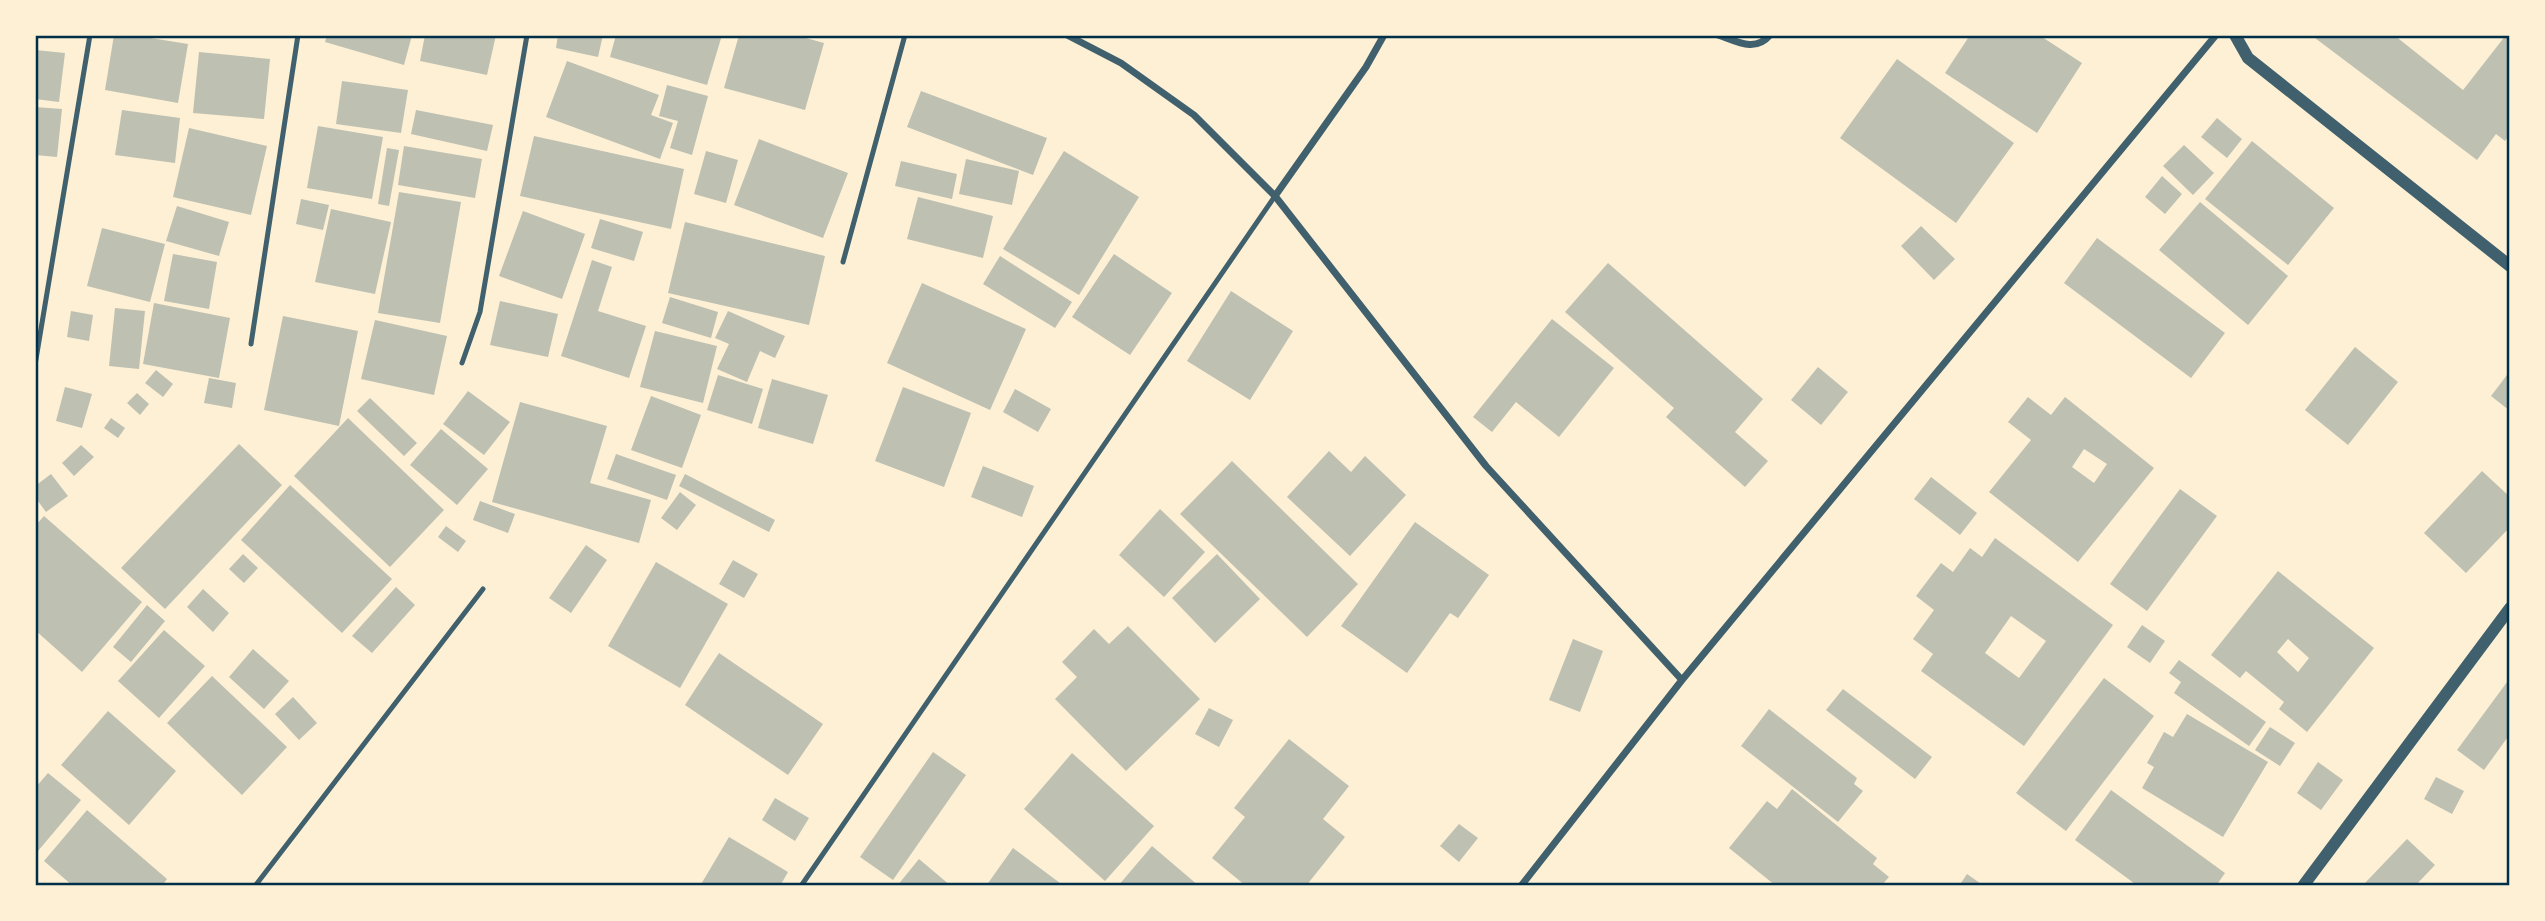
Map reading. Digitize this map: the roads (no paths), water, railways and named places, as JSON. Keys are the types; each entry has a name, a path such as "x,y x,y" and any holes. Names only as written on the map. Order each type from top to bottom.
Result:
{"street":[{"path":"1067,35 1121,63 1194,115 1275,196 1486,466 1682,680"},
{"path":"1275,196 1366,67 1384,35"},
{"path":"1718,35 1748,46 1765,41 1770,35"},
{"path":"1521,886 1682,680 2216,35"},
{"path":"2235,35 2248,58 2510,266"},
{"path":"2303,886 2510,608"}],"lane":[{"path":"35,365 90,35"},
{"path":"251,344 298,35"},
{"path":"462,363 480,312 527,35"},
{"path":"843,262 905,35"},
{"path":"801,886 1275,196"},
{"path":"255,886 483,589"}]}
